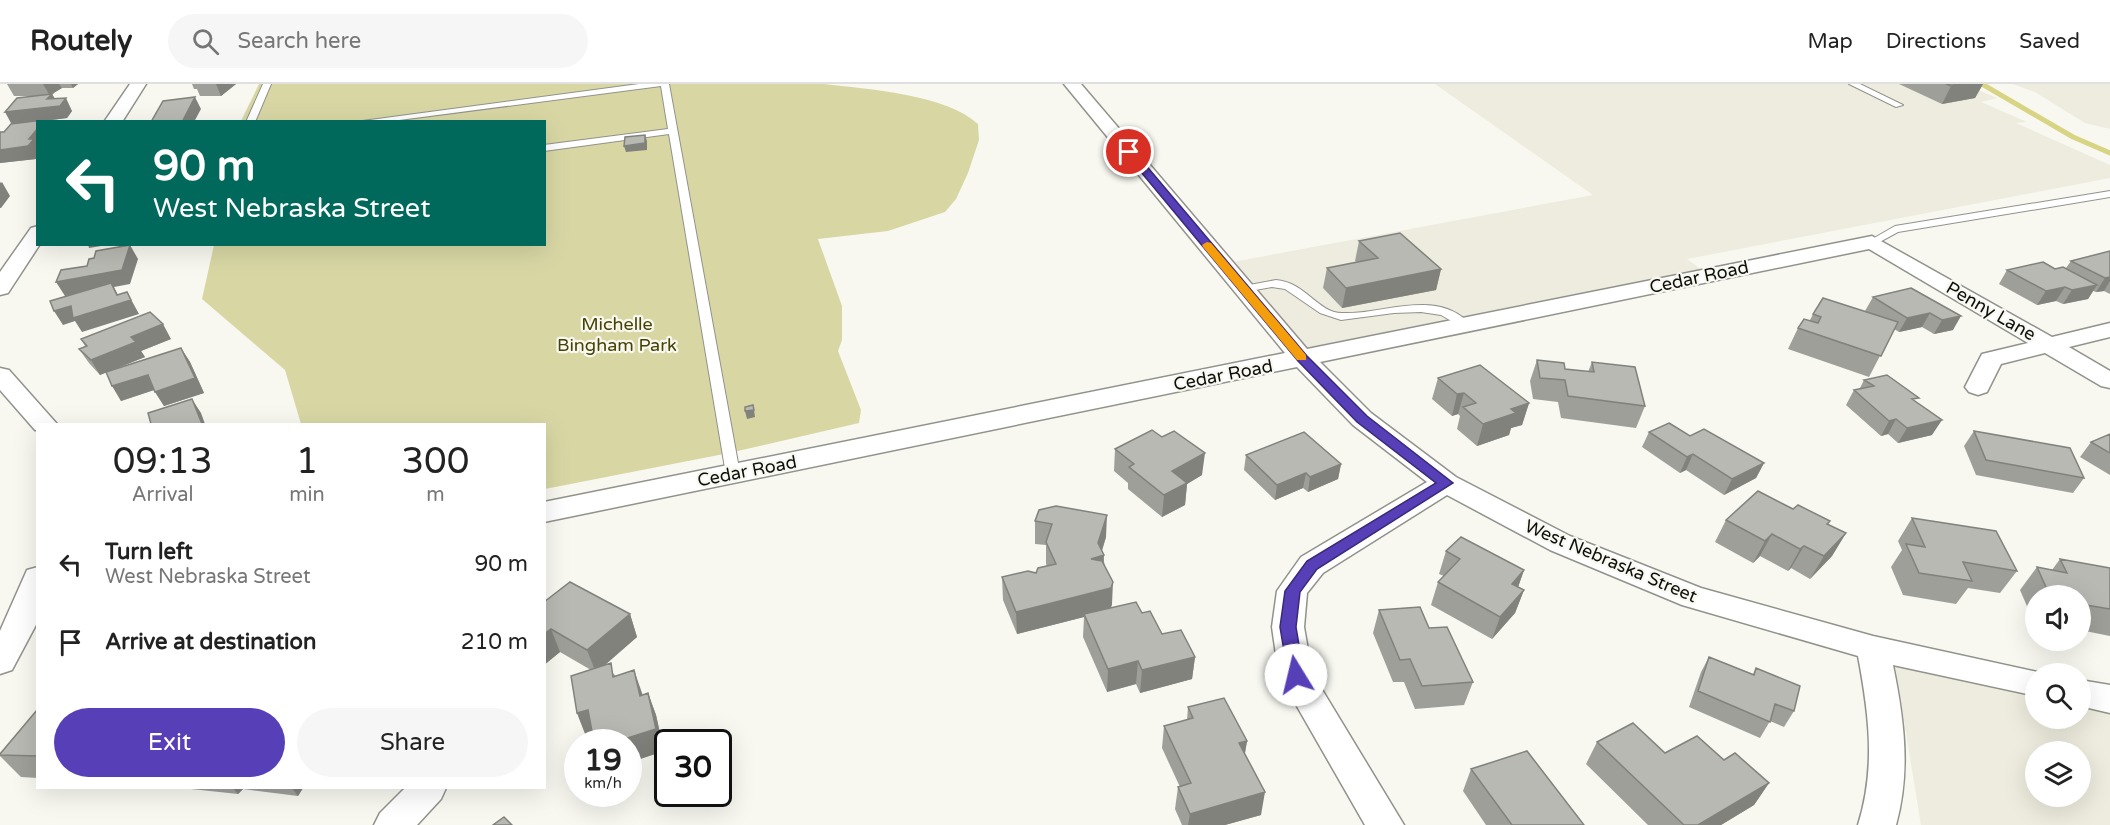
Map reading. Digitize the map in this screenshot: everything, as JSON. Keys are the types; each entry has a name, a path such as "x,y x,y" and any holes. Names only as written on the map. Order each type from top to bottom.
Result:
{"street":[{"path":"114,120 138,84"},
{"name":"West Nebraska Street","path":"1072,84 1303,359 1362,419 1446,483 1560,543 1693,597 1873,648 2025,681"},
{"path":"0,288 36,235"},
{"name":"Cedar Road","path":"546,512 1872,242"},
{"name":"Penny Lane","path":"1872,242 2110,381"},
{"path":"1978,387 1992,359 2110,330"},
{"path":"0,375 43,423"},
{"path":"1385,825 1296,675 1288,627 1293,591 1312,565 1446,483"},
{"path":"0,661 36,583"},
{"path":"1873,648 1887,721 1884,806 1877,825"},
{"path":"2091,695 2110,699"},
{"path":"393,825 427,789"}],"lane":[{"path":"251,120 267,85 278,84"},
{"path":"375,120 659,84"},
{"path":"665,84 733,474"},
{"path":"1853,84 1899,105"},
{"path":"546,148 673,131"},
{"path":"1872,242 1895,229 2110,194"},
{"path":"1244,289 1273,284 1293,287 1320,311 1331,316 1409,310 1434,311 1444,313 1465,325"}],"shaded area":[{"path":"1435,84 1964,84 1997,98 1981,102 2027,122 2016,123 2110,165 2110,178 1687,259 1706,273 1304,354 1227,263 1593,195"},
{"path":"2013,84 2110,84 2110,129 2085,123 2035,92"},
{"path":"1894,659 2025,690 2025,729 2091,729 2091,704 2110,709 2110,825 1921,825"}],"green space":[{"name":"Michelle Bingham Park","path":"259,84 824,84 905,95 946,106 964,114 978,124 979,140 956,199 945,212 888,231 818,239 842,306 842,340 838,351 861,410 859,423 729,453 546,489 546,423 301,423 285,370 202,299 214,246 546,246 546,120 241,120"}],"building":[{"path":"52,94 47,99 66,98 60,106 5,112 17,98"},
{"path":"195,97 183,120 152,120 163,101"},
{"path":"36,121 36,130 29,139 34,139 28,146 0,150 0,132 4,132 11,124"},
{"path":"645,135 645,143 624,146 625,137"},
{"path":"1400,233 1441,269 1346,288 1327,268 1378,258 1359,241"},
{"path":"130,246 122,270 56,282 61,270 87,266 89,259 94,258 96,251"},
{"path":"2110,251 2110,277 2105,278 2071,261"},
{"path":"2043,262 2055,269 2063,267 2097,285 2072,290 2065,287 2046,291 2007,270"},
{"path":"111,283 117,295 127,292 131,300 73,318 71,306 54,311 50,301"},
{"path":"1911,288 1961,316 1942,320 1930,313 1907,318 1873,297"},
{"path":"1823,298 1898,322 1881,356 1798,328 1804,319 1818,323 1821,317 1813,314"},
{"path":"150,312 163,324 131,337 136,342 91,360 79,349 87,346 81,339"},
{"path":"181,348 195,378 155,392 148,375 112,386 106,372"},
{"path":"1537,360 1564,363 1565,369 1594,372 1592,362 1635,367 1645,406 1568,396 1565,380 1540,378"},
{"path":"1480,365 1529,403 1511,409 1516,413 1483,424 1463,407 1476,403 1464,393 1457,394 1438,378"},
{"path":"1887,375 1919,398 1912,399 1942,420 1907,428 1896,419 1889,421 1854,390 1874,386 1864,380"},
{"path":"192,399 202,423 151,423 148,413"},
{"path":"753,405 754,410 745,411 745,407"},
{"path":"1669,423 1690,436 1704,429 1764,463 1732,479 1693,454 1687,457 1649,432"},
{"path":"1152,430 1162,437 1174,431 1205,453 1172,471 1187,483 1164,495 1129,467 1134,464 1115,449"},
{"path":"1974,431 2070,448 2084,478 1986,460"},
{"path":"1304,432 1341,464 1310,477 1306,473 1277,485 1246,455"},
{"path":"2110,434 2110,453 2091,442"},
{"path":"1758,491 1793,509 1798,505 1830,521 1827,524 1846,533 1824,556 1804,546 1800,549 1772,534 1765,541 1726,520"},
{"path":"1056,506 1107,515 1098,543 1104,555 1091,559 1102,561 1113,582 1111,588 1016,612 1002,577 1028,571 1036,573 1038,568 1056,564 1046,542 1052,524 1035,521 1039,510"},
{"path":"1912,518 1996,531 2017,571 1963,562 1972,581 1919,573 1906,544 1925,547"},
{"path":"1461,537 1524,570 1512,584 1524,590 1500,617 1438,582 1460,559 1446,551"},
{"path":"2060,559 2110,568 2110,609 2091,606 2091,585 2045,585 2037,567 2067,573"},
{"path":"570,582 630,614 587,650 551,629 546,633 546,600"},
{"path":"1136,602 1142,613 1150,611 1162,634 1181,630 1195,657 1142,670 1138,661 1108,669 1084,614"},
{"path":"1420,607 1429,628 1447,627 1473,682 1422,686 1410,659 1400,660 1379,610"},
{"path":"1709,657 1754,675 1756,668 1800,686 1794,711 1775,704 1770,722 1698,691"},
{"path":"611,663 613,677 634,670 640,696 648,693 656,729 642,733 642,729 592,729 588,710 577,713 571,676"},
{"path":"1224,698 1247,741 1239,743 1265,792 1190,814 1178,787 1191,783 1164,726 1193,718 1188,707"},
{"path":"36,711 36,756 0,754"},
{"path":"1633,723 1665,753 1697,736 1724,760 1735,753 1769,783 1698,825 1684,825 1597,742"},
{"path":"1527,751 1584,825 1512,825 1471,769"},
{"path":"504,817 512,825 493,825"}],"waterway":[{"path":"1982,84 2073,137 2110,153"}],"slow traffic":[{"path":"1207,245 1302,357"}],"route":[{"path":"1129,152 1303,359 1362,419 1446,483 1312,565 1293,591 1288,627 1296,675"}]}
